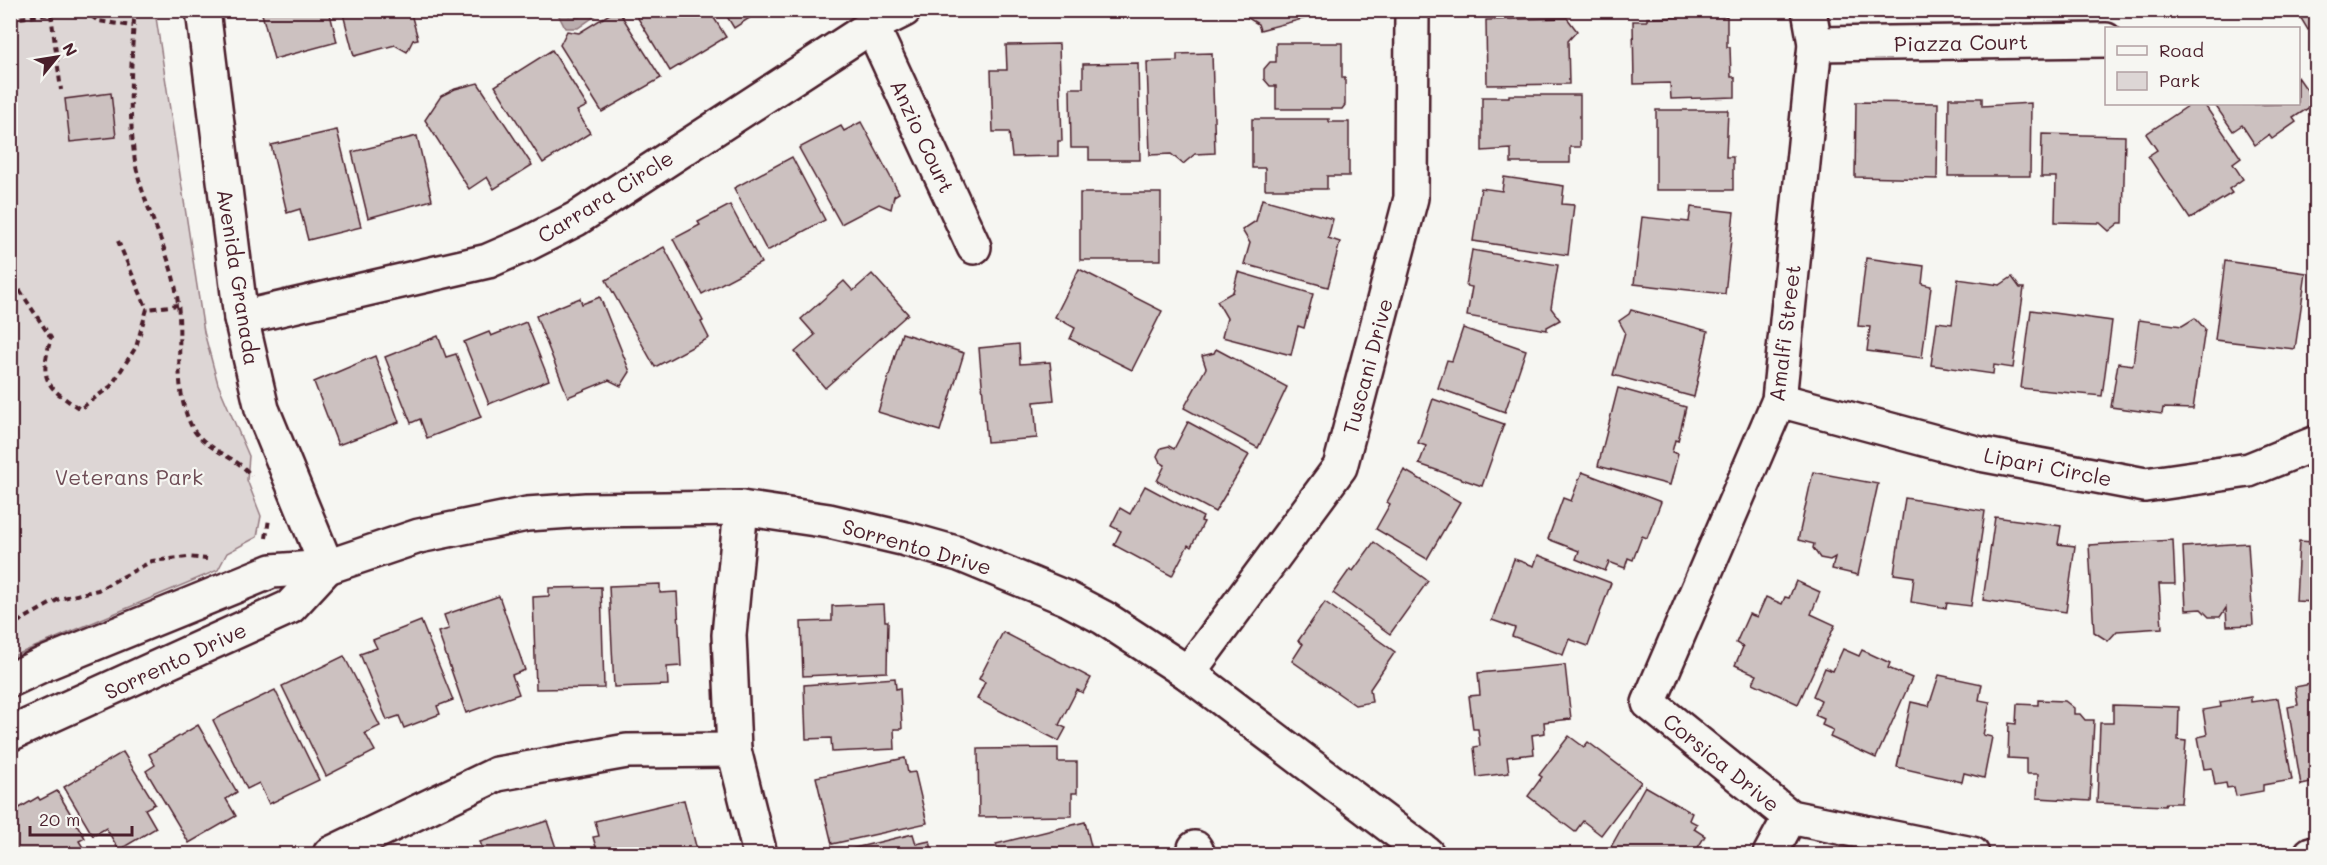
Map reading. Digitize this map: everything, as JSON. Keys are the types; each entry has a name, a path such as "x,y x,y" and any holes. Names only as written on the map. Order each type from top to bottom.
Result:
{"street":[{"name":"Avenida Granada","path":"203,10 241,318 262,409 327,567"},
{"name":"Carrara Circle","path":"241,318 488,261 527,244 576,219 872,26 904,10"},
{"name":"Tuscani Drive","path":"1188,673 1340,467 1411,198 1412,10"},
{"name":"Amalfi Street","path":"1649,703 1779,400 1815,44 1809,10"},
{"name":"Anzio Court","path":"872,26 974,247"},
{"name":"Piazza Court","path":"1815,44 2105,40"},
{"name":"Lipari Circle","path":"1779,400 1980,454 2145,485 2249,470 2316,443"},
{"name":"Sorrento Drive","path":"10,681 44,664 272,571 327,567 419,536 527,514 586,510 741,508 829,521 959,554 1066,598 1104,618 1188,673 1427,855"},
{"path":"741,508 729,635 734,750 760,855"},
{"name":"Sorrento Drive","path":"10,734 290,607 327,567"},
{"name":"Corsica Drive","path":"1649,703 1790,817 1972,855"},
{"path":"330,855 497,774 627,751 734,750"},
{"path":"1770,855 1790,817"},
{"path":"2311,855 2316,854"}],"path":[{"path":"83,10 98,21 133,26"},
{"path":"138,10 133,26 130,84 135,162 154,225 171,265 178,305 181,392 193,428 218,453 248,471 252,479"},
{"path":"10,19 53,12 61,90"},
{"path":"10,288 20,288 51,338 43,365 53,391 80,409 111,386 136,347 147,309 118,241"},
{"path":"147,309 178,305"},
{"path":"264,547 270,522 267,513"},
{"path":"10,630 16,623 59,599 98,590 152,561 188,557 209,560"}],"green space":[{"name":"Veterans Park","path":"11,11 155,11 204,332 218,384 249,456 247,480 261,516 257,537 227,553 218,570 11,657"}],"water":[{"path":"563,10 602,11 578,28 565,28 558,14"}],"building":[{"path":"261,10 329,10 337,42 274,59"},
{"path":"342,10 410,10 418,39 413,40 407,52 395,45 354,56"},
{"path":"616,10 661,78 602,112 560,45 567,31 579,33"},
{"path":"643,10 709,10 726,37 670,71 636,15"},
{"path":"723,10 762,10 734,28"},
{"path":"1253,10 1337,10 1260,30 1258,24 1248,18"},
{"path":"2296,10 2316,10 2316,34 2312,27 2308,30"},
{"path":"1727,16 1727,47 1730,47 1731,77 1735,77 1735,97 1671,99 1670,83 1634,84 1633,21 1647,21 1647,18"},
{"path":"1567,18 1577,31 1568,41 1569,84 1487,85 1486,20"},
{"path":"1276,43 1342,43 1345,105 1342,109 1276,109 1276,86 1270,86 1264,79 1264,69 1270,62 1276,62"},
{"path":"1059,44 1062,141 1058,141 1058,156 1012,157 1009,132 993,132 991,70 1007,70 1006,45"},
{"path":"552,50 587,106 577,111 590,133 543,163 495,86"},
{"path":"1212,53 1215,153 1195,154 1183,164 1171,154 1150,155 1147,62 1177,61 1177,54"},
{"path":"1138,63 1140,160 1089,160 1089,148 1071,148 1070,88 1083,88 1083,64"},
{"path":"2300,80 2316,103 2293,118 2296,122 2272,139 2269,135 2255,145 2242,125 2233,131 2215,105 2300,105"},
{"path":"478,83 532,165 494,189 487,177 469,189 425,120 441,96 455,89"},
{"path":"111,93 116,137 70,142 65,99"},
{"path":"1509,95 1580,95 1580,147 1570,147 1570,163 1511,163 1511,149 1482,151 1482,97 1509,97"},
{"path":"1949,98 1982,98 1982,106 2031,103 2030,176 1948,176"},
{"path":"1856,102 1938,103 1937,179 1855,177"},
{"path":"2190,105 2205,105 2241,158 2233,164 2243,179 2229,189 2232,193 2190,219 2148,156 2157,150 2146,134"},
{"path":"1656,110 1728,110 1726,157 1733,157 1733,190 1656,190"},
{"path":"1252,119 1329,119 1329,122 1349,122 1349,176 1327,176 1327,189 1265,189 1265,168 1252,168"},
{"path":"861,122 899,193 894,196 891,209 879,204 841,224 799,148 841,126 844,131"},
{"path":"337,130 361,227 308,240 300,209 287,213 271,145"},
{"path":"2042,134 2125,136 2123,223 2119,223 2109,231 2100,223 2055,222 2056,177 2041,177"},
{"path":"417,136 432,200 368,218 352,152"},
{"path":"792,157 825,220 767,251 734,188"},
{"path":"1504,177 1564,186 1562,204 1574,205 1568,255 1473,241 1481,188 1502,191"},
{"path":"1080,193 1161,193 1161,260 1080,260"},
{"path":"1262,199 1333,219 1328,238 1340,242 1328,287 1244,264 1250,243 1242,230 1256,221"},
{"path":"730,205 761,263 702,294 673,239 700,225 698,222"},
{"path":"1691,207 1734,212 1725,294 1634,284 1642,217 1689,222"},
{"path":"664,247 703,321 701,322 709,338 655,367 606,280"},
{"path":"1472,250 1558,265 1551,308 1560,320 1547,327 1547,330 1467,316 1472,287 1466,286"},
{"path":"1866,258 1924,266 1922,284 1931,286 1922,358 1867,351 1870,327 1858,326"},
{"path":"2225,261 2306,273 2295,349 2215,340"},
{"path":"1079,269 1162,311 1132,370 1070,339 1075,328 1055,317"},
{"path":"1238,272 1313,294 1304,328 1298,326 1291,355 1222,337 1227,318 1217,301 1233,292"},
{"path":"872,274 908,314 825,388 795,352 815,335 801,319 844,281 853,291"},
{"path":"2012,277 2020,288 2024,288 2013,368 1994,365 1993,374 1931,365 1937,322 1952,324 1958,279 2000,285"},
{"path":"2316,284 2316,306 2313,306"},
{"path":"600,297 630,372 621,386 609,380 568,397 536,316 580,298 582,304"},
{"path":"1631,310 1708,331 1694,397 1613,375 1625,332 1619,321"},
{"path":"2031,310 2112,321 2102,396 2021,388"},
{"path":"2195,318 2205,329 2193,409 2163,408 2162,414 2111,407 2118,363 2133,365 2139,320 2182,326"},
{"path":"526,322 549,380 489,404 464,342 489,332 491,336"},
{"path":"1463,328 1526,350 1505,412 1438,388 1447,360 1452,361"},
{"path":"902,333 964,353 940,431 878,412"},
{"path":"438,336 446,357 456,354 481,417 427,438 420,419 411,423 385,357"},
{"path":"1019,344 1020,364 1050,362 1054,400 1034,402 1037,438 987,442 979,348"},
{"path":"1216,349 1287,387 1258,448 1184,408 1206,368 1202,356 1214,353"},
{"path":"375,356 399,422 338,445 314,382"},
{"path":"1618,388 1686,407 1678,441 1675,440 1672,452 1678,454 1670,485 1598,466"},
{"path":"1433,399 1504,424 1482,486 1419,464 1426,446 1418,443"},
{"path":"1188,422 1249,455 1215,512 1157,481 1165,465 1157,456 1161,448 1169,446 1174,449"},
{"path":"1404,470 1460,502 1427,559 1376,529 1390,504 1387,502"},
{"path":"1582,472 1661,502 1647,538 1642,536 1633,560 1628,558 1625,568 1609,562 1605,571 1576,559 1579,551 1548,539 1563,498 1571,501"},
{"path":"1813,472 1878,484 1858,575 1832,569 1835,557 1830,560 1820,558 1813,548 1814,544 1798,540"},
{"path":"1145,486 1203,517 1201,521 1204,522 1191,547 1188,545 1172,576 1114,545 1121,531 1111,526 1120,508 1130,514"},
{"path":"1905,498 1985,511 1971,606 1947,603 1946,608 1911,602 1914,577 1894,574"},
{"path":"1995,517 2061,526 2058,544 2075,546 2066,612 1983,600"},
{"path":"2315,519 2316,615 2314,615 2314,602 2296,601 2299,541 2314,542"},
{"path":"2173,540 2175,584 2159,584 2162,628 2117,631 2108,641 2094,632 2089,545"},
{"path":"1374,542 1428,581 1390,634 1333,593 1350,569 1353,571"},
{"path":"2248,543 2253,625 2227,626 2226,608 2220,617 2209,617 2201,609 2186,610 2183,547"},
{"path":"1538,555 1611,583 1588,646 1569,639 1563,655 1512,636 1515,628 1492,620 1514,559 1534,566"},
{"path":"1796,581 1820,592 1811,614 1835,625 1798,704 1753,683 1757,675 1735,665 1743,647 1736,643 1749,614 1757,617 1766,597 1782,604 1785,597 1789,598"},
{"path":"660,584 660,593 677,592 681,666 667,667 668,685 614,687 609,586"},
{"path":"601,587 604,688 536,689 533,597 549,596 549,588"},
{"path":"499,596 525,670 512,675 519,694 466,713 438,632 449,629 444,615"},
{"path":"1325,602 1395,652 1370,689 1372,702 1355,705 1292,661 1303,644 1298,641"},
{"path":"884,604 885,621 888,621 887,672 803,676 801,622 832,621 832,606"},
{"path":"421,621 453,700 437,706 440,714 404,728 399,716 387,720 360,654 377,648 373,640"},
{"path":"1003,632 1091,678 1083,693 1077,690 1059,725 1066,728 1059,741 977,699 985,682 979,679"},
{"path":"1843,649 1859,656 1862,650 1890,663 1888,668 1912,678 1876,758 1830,737 1833,730 1822,725 1824,719 1815,715 1821,700 1813,696 1825,668 1833,671"},
{"path":"344,656 380,726 365,733 375,751 326,776 282,686"},
{"path":"1565,665 1571,719 1544,722 1545,733 1532,735 1534,754 1507,757 1509,773 1477,777 1474,747 1480,746 1478,729 1473,729 1469,696 1480,695 1478,673"},
{"path":"1939,675 1982,684 1979,700 1990,702 1983,735 1992,737 1984,778 1964,773 1962,782 1897,767 1911,702 1929,706"},
{"path":"895,678 896,689 900,688 902,729 894,729 895,749 832,752 831,738 806,739 804,685"},
{"path":"2316,683 2316,782 2301,785 2288,707 2298,705 2295,687"},
{"path":"275,690 319,780 269,804 259,783 247,789 213,720"},
{"path":"2251,697 2251,702 2278,698 2292,780 2263,785 2263,791 2236,796 2234,787 2227,788 2226,783 2215,785 2212,768 2204,769 2198,737 2207,735 2203,710 2221,707 2220,702"},
{"path":"2038,700 2065,701 2074,708 2074,714 2080,714 2085,720 2094,720 2090,801 2037,798 2038,774 2026,774 2026,759 2008,758 2009,723 2016,724 2017,704 2038,705"},
{"path":"2113,705 2179,707 2178,740 2186,741 2181,803 2166,803 2165,806 2097,803 2100,723 2113,723"},
{"path":"198,725 237,792 226,799 236,816 189,843 146,771 155,765 149,754"},
{"path":"1569,736 1584,747 1588,742 1641,782 1601,835 1583,821 1575,832 1528,796 1542,777 1539,775"},
{"path":"1058,748 1058,762 1077,762 1077,793 1072,793 1072,816 979,817 978,749"},
{"path":"123,752 155,804 145,809 156,828 119,850 106,828 93,836 64,787"},
{"path":"905,758 908,773 915,772 927,823 832,844 816,777"},
{"path":"1645,786 1692,813 1689,820 1697,824 1694,829 1705,836 1697,849 1704,854 1607,854"},
{"path":"57,791 85,838 79,841 87,854 14,854 10,849 11,813 38,797 40,800"},
{"path":"684,800 698,854 598,854 593,837 599,836 595,821"},
{"path":"547,821 558,854 485,854 480,842"},
{"path":"1085,822 1093,854 994,854 999,853 996,844"},
{"path":"913,834 916,844 930,841 933,854 839,854 838,852"}]}
